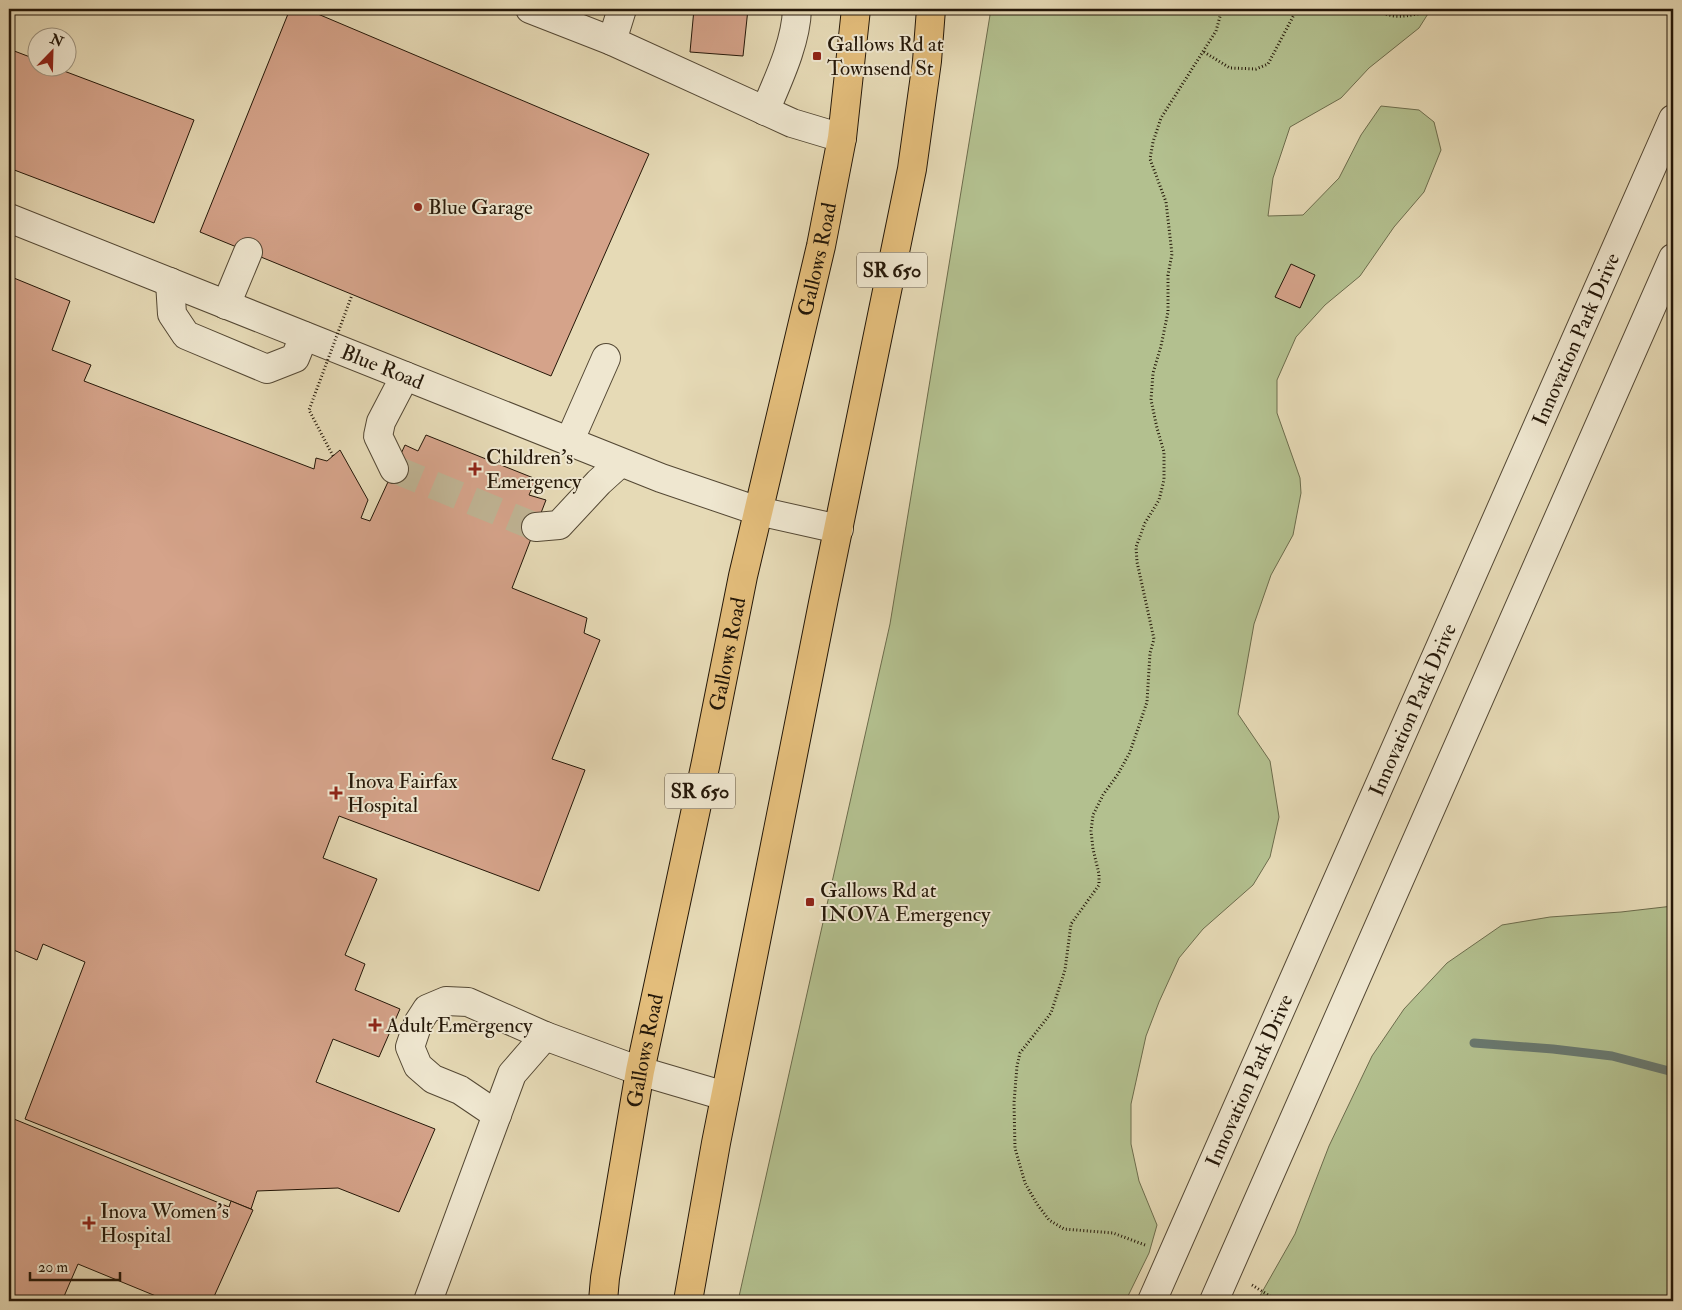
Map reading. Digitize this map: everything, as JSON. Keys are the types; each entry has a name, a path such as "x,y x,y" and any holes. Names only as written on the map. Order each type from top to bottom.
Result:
{"main road":[{"name":"Gallows Road","path":"603,1301 640,1071 706,762 743,576 815,275 842,138 856,9"},
{"name":"SR 650","path":"691,1294 725,1096 912,168 931,9"}],"street":[{"path":"530,9 612,41 792,123 842,138"},
{"path":"612,41 622,9"},
{"path":"765,111 783,70 797,20 798,9"},
{"name":"Innovation Park Drive","path":"1152,1301 1673,119"},
{"name":"Blue Road","path":"9,218 620,462 758,511 838,528"},
{"path":"226,305 248,252"},
{"path":"1214,1301 1673,258"},
{"path":"170,282 172,314 186,335 267,369 295,358 304,336"},
{"path":"569,442 606,358"},
{"path":"394,469 378,436 381,422 405,376"},
{"path":"536,527 559,525 620,462"},
{"path":"497,1115 460,1090 432,1079 418,1066 410,1047 418,1023 426,1009 446,1001 468,1002 545,1036 640,1071 725,1096"},
{"path":"428,1301 512,1074 545,1036"}],"path":[{"path":"1173,1255 1113,1233 1064,1230 1049,1220 1025,1183 1016,1148 1014,1103 1020,1053 1050,1013 1065,970 1071,924 1099,885 1099,874 1091,832 1093,815 1103,795 1118,774 1130,752 1146,702 1150,653 1154,639 1136,562 1136,547 1145,523 1160,500 1164,480 1164,452 1151,400 1153,374 1168,312 1168,275 1172,254 1166,202 1150,159 1153,142 1161,118 1216,31 1222,9"},
{"path":"1204,52 1230,68 1256,69 1268,64 1297,9"},
{"path":"1377,9 1384,15 1400,17 1439,9"},
{"path":"333,456 309,410 352,296"}],"green space":[{"path":"991,9 1431,9 1419,28 1369,68 1341,98 1290,127 1273,178 1268,216 1303,215 1339,178 1361,135 1381,106 1419,110 1434,122 1441,150 1424,192 1394,227 1360,276 1325,305 1296,337 1277,380 1277,413 1300,478 1301,493 1293,535 1271,575 1254,624 1238,714 1270,761 1279,817 1270,857 1253,885 1203,929 1179,958 1146,1036 1131,1104 1131,1144 1139,1181 1157,1225 1149,1253 1125,1301 738,1301 890,624"},
{"path":"1673,906 1673,1301 1257,1301 1295,1234 1329,1146 1372,1056 1404,1009 1447,963 1502,925 1550,917"}],"building":[{"name":"Blue Garage","path":"290,9 306,9 649,154 551,376 200,232"},
{"path":"694,9 748,9 743,56 690,52"},
{"path":"9,49 28,56 28,78 78,78 78,76 194,120 154,223 9,168"},
{"path":"1291,264 1315,275 1300,308 1275,297"},
{"path":"9,276 70,301 52,350 91,365 84,381 314,469 316,458 327,461 340,450 368,500 361,518 370,521 405,445 418,451 426,435 536,479 529,495 546,500 512,588 587,618 584,633 600,640 552,759 585,770 539,891 339,816 323,858 377,879 345,955 365,964 355,990 400,1009 379,1057 333,1039 316,1082 435,1129 399,1212 338,1188 257,1191 251,1209 25,1119 85,962 43,944 37,960 9,948"},
{"path":"9,1117 229,1207 231,1201 253,1210 212,1301 168,1301 78,1264 62,1301 9,1301"}],"waterway":[{"path":"1474,1043 1612,1056 1673,1072"}],"tunnel":[{"path":"394,469 536,527"}],"place":[{"name":"Gallows Rd at Townsend St","path":"817,56"},
{"name":"Blue Garage","path":"418,207"},
{"name":"Children's Emergency","path":"475,469"},
{"name":"Inova Fairfax Hospital","path":"336,793"},
{"name":"Gallows Rd at INOVA Emergency","path":"810,902"},
{"name":"Adult Emergency","path":"375,1025"},
{"name":"Inova Women's Hospital","path":"89,1223"}]}
